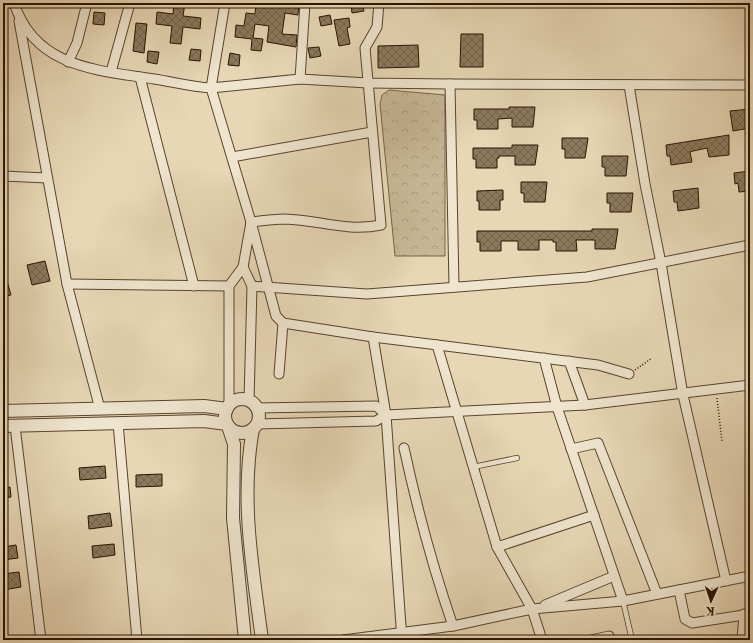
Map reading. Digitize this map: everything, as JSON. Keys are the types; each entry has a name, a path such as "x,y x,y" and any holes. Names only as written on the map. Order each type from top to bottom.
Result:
{"street":[{"path":"14,3 18,16 67,284 100,409"},
{"path":"68,62 77,43 87,3"},
{"path":"111,72 130,3"},
{"path":"225,3 211,88 251,222 276,316 283,323 373,337 598,365 629,374"},
{"path":"300,79 306,3"},
{"path":"251,222 285,220 331,226 369,228 381,225 365,48 377,27 379,3"},
{"path":"18,16 32,37 49,52 68,62 90,70 111,72 193,87 211,88 300,79 368,83 750,85"},
{"path":"140,77 194,286"},
{"path":"450,84 454,287"},
{"path":"629,85 645,184 661,263 683,395 726,581"},
{"path":"232,157 372,132"},
{"path":"3,176 48,178"},
{"path":"244,640 233,518 234,444 225,415 228,407 229,286 243,267 251,222"},
{"path":"252,286 367,294 587,277 750,245"},
{"path":"243,267 252,286 253,404 259,414 251,441 248,495 249,538 262,640"},
{"path":"67,284 229,286"},
{"path":"279,374 283,323"},
{"path":"373,337 386,415 402,636"},
{"path":"437,345 497,547 535,609 542,640"},
{"path":"544,358 557,407 623,601"},
{"path":"569,361 585,405"},
{"path":"41,640 9,426 204,421 228,425 232,430 243,433 255,427 376,421 386,415 585,405 683,395 750,385"},
{"path":"3,411 204,406 228,407 238,399 253,404 376,406 386,415"},
{"path":"118,423 137,640"},
{"path":"571,449 598,443 657,594"},
{"path":"404,448 414,494 453,626"},
{"path":"497,547 594,515"},
{"path":"535,609 614,576"},
{"path":"343,640 402,636 535,609 623,601 750,576"},
{"path":"679,590 685,619 692,623 747,614 742,640"},
{"path":"591,640 609,636"}],"lane":[{"path":"473,467 517,458"},
{"path":"623,601 632,640"}],"path":[{"path":"629,374 652,358"},
{"path":"716,390 722,442"}],"green space":[{"path":"389,90 445,95 445,256 395,256 380,104 382,95"}],"building":[{"path":"174,3 185,3 183,16 201,18 200,29 183,27 181,44 170,43 172,26 156,24 157,12 173,14"},
{"path":"256,3 299,3 298,15 285,13 282,34 297,35 296,47 267,42 269,26 255,24 253,38 263,39 261,51 251,50 252,39 235,37 236,25 244,26 246,13 255,14"},
{"path":"362,3 364,11 352,13 351,4"},
{"path":"94,12 105,13 104,25 93,24"},
{"path":"330,15 332,24 321,26 319,17"},
{"path":"349,18 350,27 347,28 350,44 339,46 334,20"},
{"path":"136,23 147,24 144,53 133,51"},
{"path":"461,34 483,34 483,67 460,67"},
{"path":"418,45 419,67 378,68 378,46"},
{"path":"319,47 321,56 310,58 308,48"},
{"path":"191,49 201,50 200,61 189,60"},
{"path":"148,51 159,52 157,64 147,62"},
{"path":"230,53 240,55 239,66 228,65"},
{"path":"509,107 535,107 533,127 512,127 512,118 498,119 498,129 477,129 477,120 474,120 474,109 509,109"},
{"path":"750,109 750,128 733,131 730,111"},
{"path":"729,135 729,155 709,157 707,148 690,152 692,162 671,165 670,156 667,156 666,145"},
{"path":"562,138 588,138 585,158 565,158 565,149 562,149"},
{"path":"512,145 538,145 535,165 515,165 515,156 499,156 499,158 497,158 497,168 476,168 476,159 473,159 473,148 512,148"},
{"path":"602,156 628,156 626,176 605,176 605,167 602,167"},
{"path":"750,171 750,191 739,192 738,183 735,184 734,173"},
{"path":"521,182 547,182 545,202 524,202 524,193 521,193"},
{"path":"698,188 699,208 678,211 677,202 674,202 673,191"},
{"path":"503,190 503,200 500,200 500,210 479,210 477,191"},
{"path":"607,193 633,193 631,212 610,212 610,203 607,203"},
{"path":"592,229 618,229 615,249 595,249 595,240 576,240 577,251 556,251 556,242 553,242 553,240 539,240 539,250 518,250 518,241 501,241 501,251 480,251 480,242 477,242 477,231 592,231"},
{"path":"45,261 50,281 32,285 27,265"},
{"path":"3,274 5,274 11,295 3,297"},
{"path":"105,466 106,478 80,480 79,468"},
{"path":"162,474 162,486 136,487 136,475"},
{"path":"10,487 11,497 3,498 3,488"},
{"path":"110,513 112,526 89,529 88,516"},
{"path":"114,544 115,555 93,558 92,546"},
{"path":"16,545 18,558 3,560 3,547"},
{"path":"19,572 21,587 3,590 3,574"}]}
